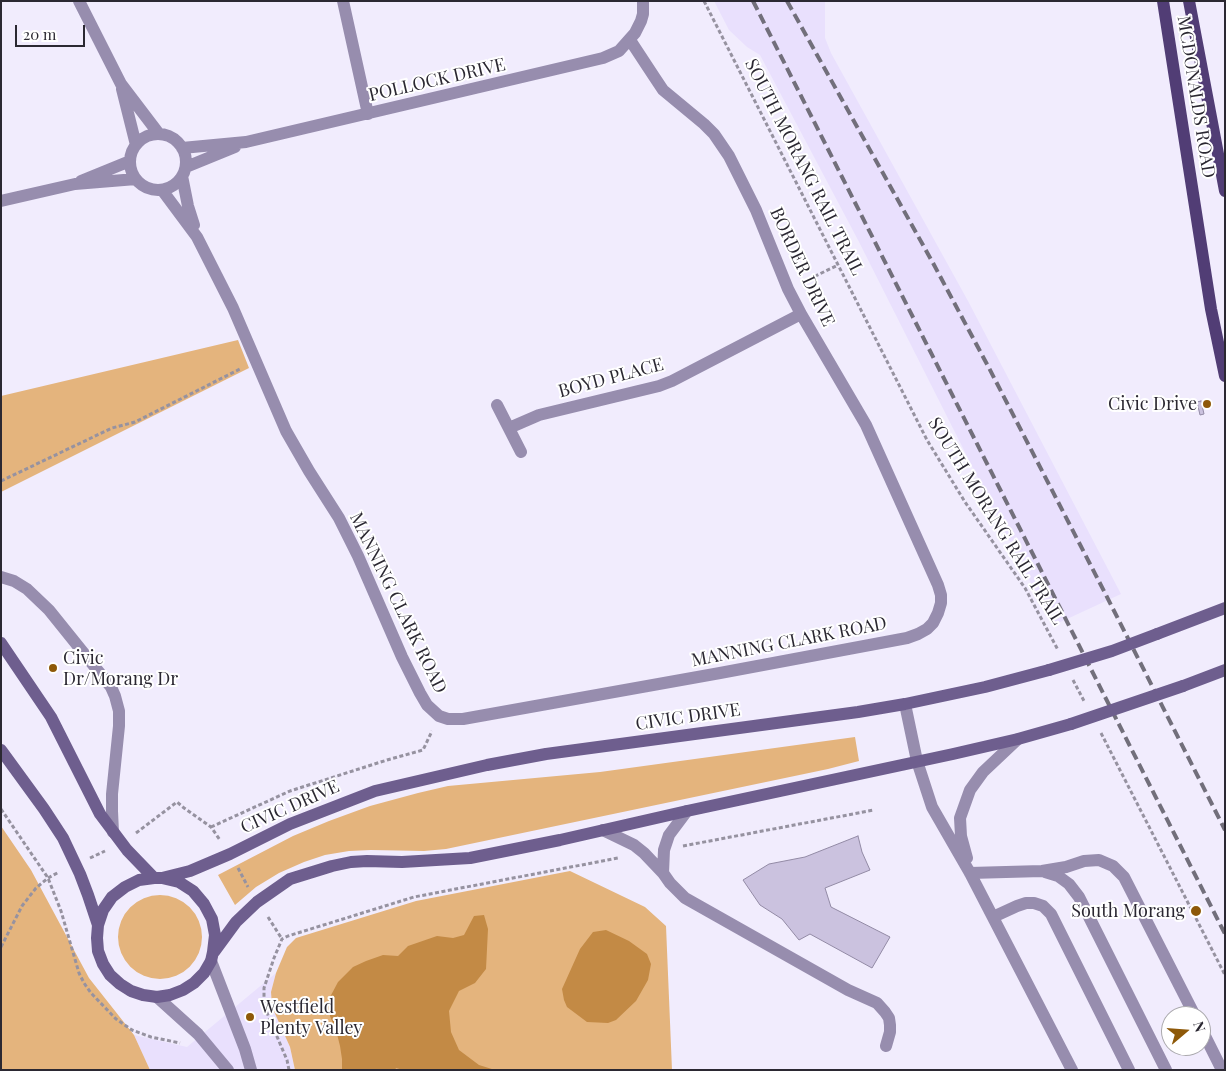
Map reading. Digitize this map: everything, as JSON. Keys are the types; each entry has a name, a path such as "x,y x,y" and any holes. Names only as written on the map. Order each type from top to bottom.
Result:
{"main road":[{"name":"MCDONALDS ROAD","path":"1163,1 1208,289 1225,376"},
{"name":"MCDONALDS ROAD","path":"1189,1 1225,191"},
{"name":"CIVIC DRIVE","path":"158,878 190,871 290,824 375,791 487,765 546,754 858,712 985,687 1112,651 1225,608"},
{"path":"1,643 51,717 100,814 139,862 158,878"},
{"path":"212,957 215,935 212,919 204,904 193,891 179,882 158,878 139,880 124,887 112,897 103,910 98,925 98,951 110,975 131,991 143,995 157,997 170,995 194,983 204,973 212,957 236,922 257,902 290,880 311,872 351,862 402,862 470,858 917,762 1018,739 1071,724 1225,670"},
{"path":"1,750 63,838 80,874 98,925"}],"street":[{"path":"79,1 121,84 159,134"},
{"path":"343,1 368,114"},
{"path":"630,40 641,21 644,1"},
{"name":"POLLOCK DRIVE","path":"182,148 246,142 598,60 619,50 630,40"},
{"name":"BORDER DRIVE","path":"630,40 664,90 714,134 729,156 756,210 788,289 866,425 938,585 942,604 933,622"},
{"path":"121,84 136,144"},
{"path":"159,134 172,138 182,148 186,161 184,172 177,183 162,190 156,190 145,187 136,180 130,161 136,144 151,135 159,134"},
{"name":"POLLOCK DRIVE","path":"184,172 246,142"},
{"path":"75,184 130,161"},
{"name":"MANNING CLARK ROAD","path":"184,172 188,206 197,237"},
{"path":"1,201 75,184 136,180"},
{"name":"MANNING CLARK ROAD","path":"162,190 197,237 233,308 286,431 339,518 420,693 427,705 439,716 448,719 463,719 869,645 912,636 927,629 933,622"},
{"name":"BOYD PLACE","path":"509,428 539,415 659,386 672,381 801,314"},
{"path":"497,404 521,452"},
{"path":"1,577 28,589 49,610 115,696 119,711 119,726 112,794 113,832"},
{"path":"905,704 917,762 932,807 970,873 1072,1070"},
{"path":"970,873 961,836 960,818 970,790 983,772 1018,739"},
{"path":"663,873 664,850 669,835 686,811"},
{"path":"603,830 634,845 685,898 848,990 877,1003 885,1012 890,1025 886,1046"},
{"path":"970,873 1042,871 1066,867 1084,861 1100,860 1113,866 1124,877 1135,897 1190,1006"},
{"path":"1042,871 1058,876 1069,884 1079,897 1166,1070"},
{"path":"993,917 1026,903 1042,906 1051,914 1129,1070"},
{"path":"212,957 251,1070"},
{"path":"157,997 198,1034 228,1070"},
{"path":"1211,1048 1222,1070"}],"path":[{"name":"SOUTH MORANG RAIL TRAIL","path":"704,1 927,440 965,502 1025,588 1058,651"},
{"path":"1,481 112,428 135,422 240,368 257,362"},
{"path":"1072,677 1086,703"},
{"path":"1099,729 1225,975"},
{"path":"211,827 290,791 423,750"},
{"path":"1,809 48,878 36,888 22,906 1,947"},
{"path":"664,850 874,810"},
{"path":"289,1070 282,1046 265,1008 264,1000 264,988 282,939 414,896 644,854"}],"shaded area":[{"path":"714,1 825,1 825,38 831,53 968,301 1121,594 1054,625 858,240 760,55 747,47 729,30"},
{"path":"238,340 249,368 1,492 1,396"},
{"path":"855,737 859,761 828,769 446,849 424,851 349,851 325,855 279,873 256,887 235,905 218,875 293,836 329,821 370,806 448,786 600,772"},
{"path":"1,826 31,870 89,978 134,1035 150,1070 1,1070"},
{"path":"570,871 645,907 666,926 672,1070 295,1070 290,1047 272,1007 271,992 276,973 287,947 296,938 416,901"},
{"path":"160,895 176,898 190,907 199,921 202,937 199,953 190,967 176,976 160,979 144,976 130,967 121,953 118,937 121,921 130,907 144,898"},
{"path":"484,915 488,929 486,969 475,983 459,991 449,1011 451,1032 459,1050 479,1065 495,1070 403,1070 396,1068 395,1070 342,1070 340,1046 330,1016 329,999 338,982 353,967 366,961 383,955 398,956 408,946 437,936 453,938 464,935 474,916"},
{"path":"606,930 629,941 647,954 651,964 648,980 636,1001 616,1020 608,1023 587,1022 567,1007 562,989 580,949 593,932"},
{"name":"Westfield Plenty Valley","path":"276,973 271,992 272,1007 290,1047 295,1070 150,1070 134,1035 187,1047"}],"building":[{"path":"1201,401 1204,414 1200,415 1197,402"},
{"path":"858,836 862,852 870,870 825,888 831,907 890,937 872,968 810,934 799,940 782,919 760,905 743,880 769,864 805,857"}],"railway":[{"path":"753,1 1225,934"},
{"path":"787,1 933,263 989,368 1225,830"}],"place":[{"name":"Civic Drive","path":"1207,404"},
{"name":"Civic Dr/Morang Dr","path":"53,668"},
{"name":"South Morang","path":"1196,911"},
{"name":"Westfield Plenty Valley","path":"250,1017"}]}
